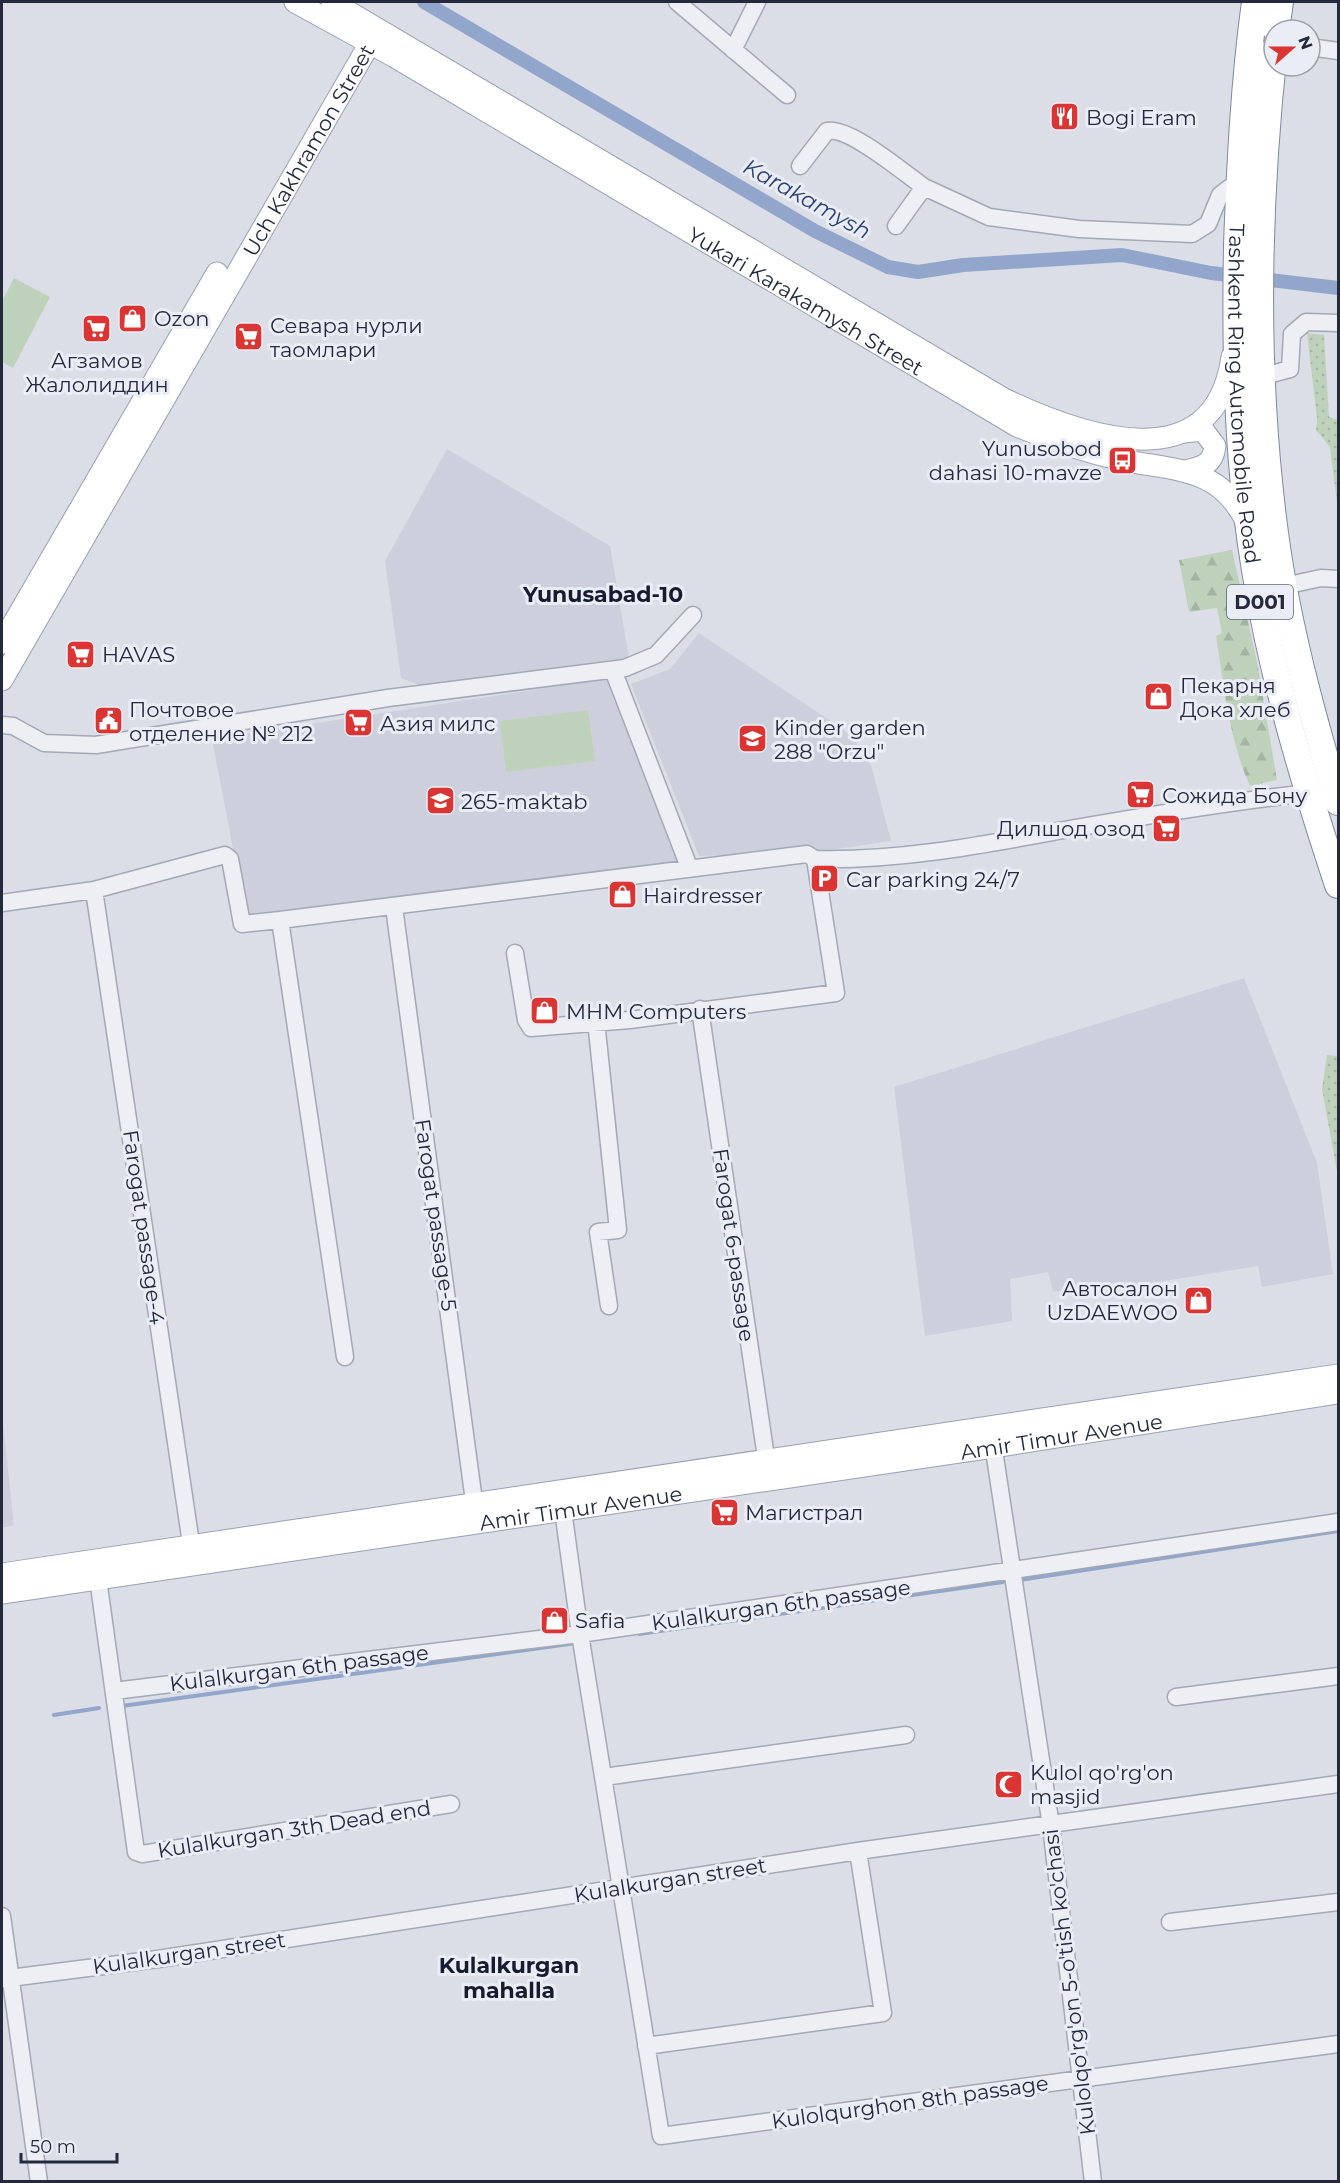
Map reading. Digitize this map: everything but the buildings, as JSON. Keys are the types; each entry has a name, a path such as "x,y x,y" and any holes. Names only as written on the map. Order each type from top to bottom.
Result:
{"highway":[{"name":"Tashkent Ring Automobile Road","path":"1255,2 1245,91 1239,185 1250,257 1262,309 1261,377 1268,482 1284,586 1303,675 1338,802"},
{"path":"1278,18 1280,2"},
{"name":"Tashkent Ring Automobile Road","path":"1272,78 1250,257 1235,309 1238,433 1248,526 1261,604 1278,681 1309,793 1338,885"},
{"path":"1278,681 1303,675"}],"main road":[{"name":"Yukari Karakamysh Street","path":"295,2 366,34 1004,399 1052,421 1119,438 1155,440 1184,432 1201,419 1220,396 1231,367 1235,338"},
{"name":"Yukari Karakamysh Street","path":"332,2 366,34 1017,426 1081,449 1185,471 1203,477 1220,487 1238,505 1248,526"},
{"name":"Uch Kakhramon Street","path":"2,680 56,568 366,34"},
{"path":"1184,432 1203,430 1215,446 1208,464 1185,471"},
{"name":"Uch Kakhramon Street","path":"2,643 56,568"},
{"name":"Amir Timur Avenue","path":"992,1437 1338,1375"},
{"name":"Amir Timur Avenue","path":"2,1574 192,1556 992,1437 1338,1392"},
{"name":"Amir Timur Avenue","path":"476,1513 563,1510 768,1470"},
{"name":"Amir Timur Avenue","path":"2,1593 98,1579 192,1556"}],"street":[{"path":"677,2 787,95"},
{"path":"733,50 757,2"},
{"path":"1322,49 1338,51"},
{"path":"800,166 826,131 834,130 861,143 924,187 989,217 1079,230 1192,234 1208,224 1220,195 1229,188 1239,185"},
{"path":"896,226 924,187"},
{"path":"1261,377 1290,369 1292,334 1306,321 1338,323"},
{"path":"1284,586 1321,578 1338,579"},
{"path":"2,725 13,726 44,743 96,745 388,698 614,670 637,665 656,655 693,615"},
{"path":"614,670 690,867"},
{"path":"2,903 94,890 210,858 229,856 242,924 394,907 690,867 807,854 815,860 866,861 1309,793"},
{"path":"515,953 526,1020 531,1028 630,1020 700,1009 836,993 815,860"},
{"name":"Farogat passage-4","path":"94,890 192,1556"},
{"name":"Farogat passage-5","path":"394,907 476,1513"},
{"path":"280,920 345,1358"},
{"name":"Farogat 6-passage","path":"700,1009 768,1470"},
{"path":"596,1021 618,1230 598,1232 609,1305"},
{"name":"Kulolqo'rg'on 5-o'tish ko'chasi","path":"992,1437 1051,1826 1093,2181"},
{"path":"563,1510 580,1634 646,2046 883,2013 858,1851"},
{"name":"Kulalkurgan 6th passage","path":"114,1691 580,1634 1338,1522"},
{"path":"98,1579 99,1601 114,1691"},
{"path":"1176,1696 1338,1676"},
{"name":"Kulalkurgan 3th Dead end","path":"114,1691 136,1852 142,1854 451,1804"},
{"path":"604,1778 906,1736"},
{"name":"Kulalkurgan street","path":"6,1978 170,1957 858,1851 1051,1826 1338,1784"},
{"path":"1170,1922 1338,1902"},
{"path":"2,1916 6,1978 39,2181"},
{"name":"Kulolqurghon 8th passage","path":"646,2046 661,2136 1338,2044"}],"shaded area":[{"path":"447,449 610,546 629,658 420,685 401,678 385,561"},
{"name":"Kinder garden 288 \"Orzu\"","path":"699,633 843,729 863,750 872,768 891,841 823,851 699,856 631,684 670,669"},
{"name":"265-maktab","path":"612,678 679,863 246,917 212,739"},
{"path":"1244,978 1317,1163 1333,1274 1262,1287 1258,1266 1145,1284 1123,1282 1053,1292 1048,1272 1010,1279 1012,1321 925,1336 894,1087"},
{"path":"2,1413 14,1525 2,1528"}],"green space":[{"path":"14,278 50,297 13,368 2,362 2,301"},
{"path":"1307,333 1324,335 1329,417 1338,420 1338,512 1330,447 1316,430 1317,419"},
{"path":"1232,550 1257,662 1277,780 1250,786 1237,750 1228,712 1216,636 1222,633 1217,608 1189,612 1179,560"},
{"path":"588,710 595,761 506,772 500,721"},
{"path":"1327,1055 1338,1056 1338,1177 1322,1089"}],"waterway":[{"name":"Karakamysh","path":"424,2 815,231 888,267 918,272 963,265 1122,255 1211,273 1338,288"},
{"path":"1020,1580 1338,1531"},
{"path":"639,1634 1003,1582"},
{"path":"122,1706 576,1643"},
{"path":"54,1715 99,1708"}],"place":[{"name":"Bogi Eram","path":"1065,117"},
{"name":"Ozon","path":"133,318"},
{"name":"Агзамов Жалолиддин","path":"97,329"},
{"name":"Севара нурли таомлари","path":"249,337"},
{"name":"Yunusobod dahasi 10-mavze","path":"1123,460"},
{"name":"HAVAS","path":"81,654"},
{"name":"Пекарня Дока хлеб","path":"1159,697"},
{"name":"Почтовое отделение № 212","path":"108,721"},
{"name":"Азия милс","path":"359,723"},
{"name":"Kinder garden 288 \"Orzu\"","path":"753,739"},
{"name":"Сожида Бону","path":"1141,795"},
{"name":"265-maktab","path":"440,801"},
{"name":"Дилшод озод","path":"1166,828"},
{"name":"Car parking 24/7","path":"825,879"},
{"name":"Hairdresser","path":"622,895"},
{"name":"MHM Computers","path":"545,1011"},
{"name":"Автосалон UzDAEWOO","path":"1199,1300"},
{"name":"Магистрал","path":"724,1512"},
{"name":"Safia","path":"554,1620"},
{"name":"Kulol qo'rg'on masjid","path":"1009,1784"}],"district":[{"name":"Yunusabad-10","path":"603,594"},
{"name":"Kulalkurgan mahalla","path":"509,1978"}]}
